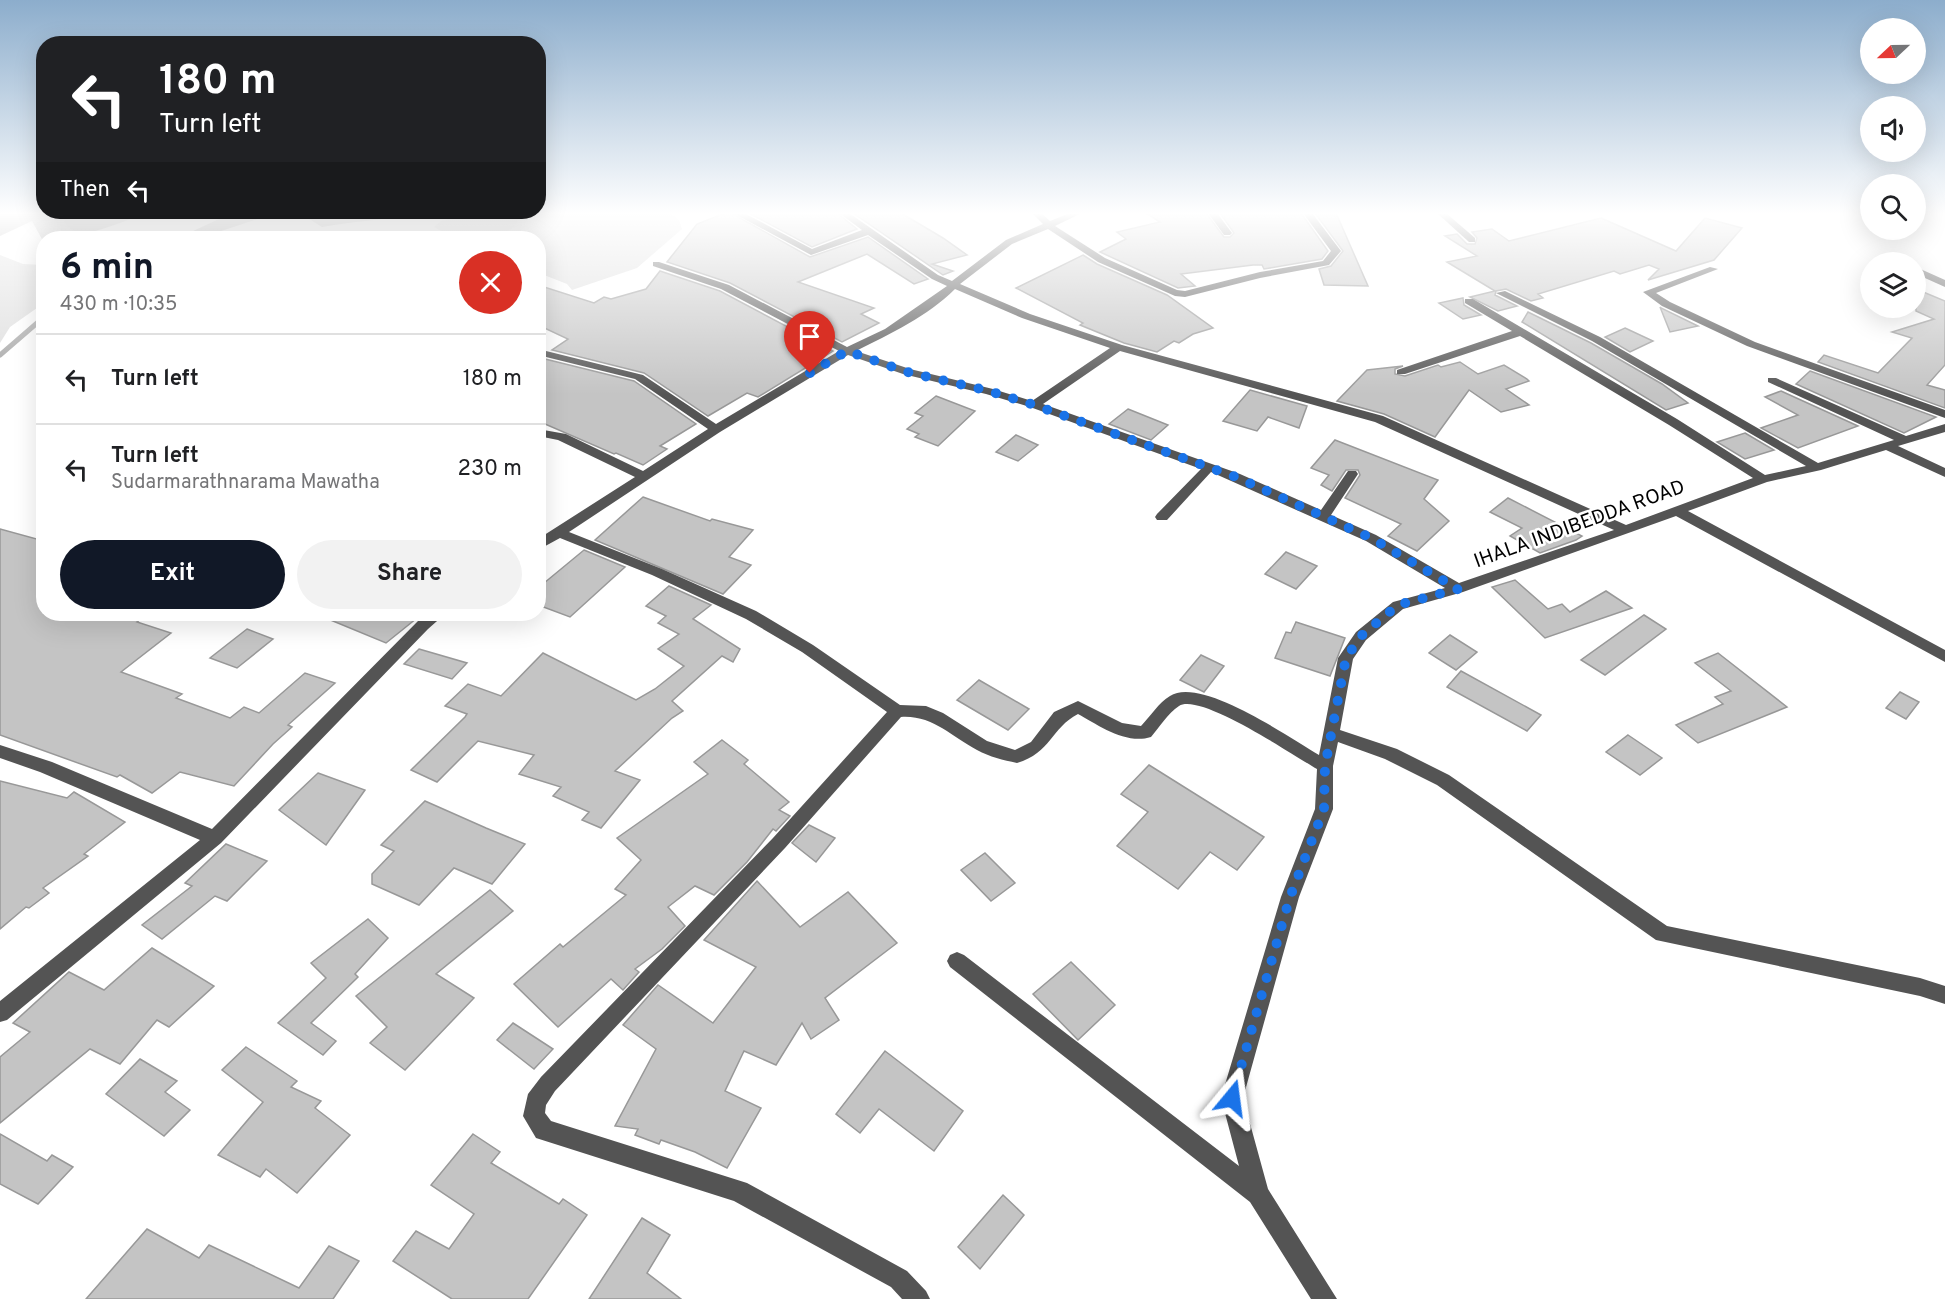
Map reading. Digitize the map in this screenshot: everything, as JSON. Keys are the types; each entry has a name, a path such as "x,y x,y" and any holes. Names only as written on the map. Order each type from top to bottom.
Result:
{"street":[{"path":"685,274 725,287 847,351 907,372 989,391 1034,405 1236,477 1371,538 1458,589"},
{"path":"930,274 1026,316 1118,347 1379,419 1626,530"},
{"path":"546,541 716,429 847,351 890,331 943,295 967,274"},
{"path":"1129,274 1175,294 1185,294 1262,274"},
{"path":"1700,274 1648,292 1666,304 1751,344 1945,414"},
{"path":"1926,275 1945,284"},
{"path":"1501,293 1596,339 1817,467"},
{"path":"1469,302 1763,479"},
{"path":"1401,372 1520,332"},
{"path":"1034,405 1118,347"},
{"path":"546,354 639,377 662,395 716,429"},
{"path":"1772,380 1905,440"},
{"name":"IHALA INDIBEDDA ROAD","path":"1320,1297 1258,1194 1232,1098 1290,897 1324,809 1325,766 1346,658 1361,636 1398,605 1458,589 1763,479 1817,467 1945,428"},
{"path":"546,434 562,437 646,477"},
{"path":"1886,445 1945,473"},
{"path":"1162,517 1208,468"},
{"path":"1324,516 1352,474"},
{"path":"1676,510 1945,657"},
{"path":"560,533 653,569 752,616 824,658 897,711"},
{"path":"0,1013 216,838 428,621"},
{"path":"918,1299 899,1279 739,1191 544,1130 534,1116 536,1102 548,1084 779,843 897,711 915,708 936,716 993,751 1017,757 1037,746 1060,716 1078,707 1119,729 1145,734 1175,700 1194,697 1219,705 1325,766"},
{"path":"1333,734 1391,754 1443,780 1663,934 1920,987 1945,995"},
{"path":"0,751 46,767 216,838"},
{"path":"957,961 1258,1194"}],"shaded area":[{"path":"0,274 36,274 36,309 10,327 0,343"},
{"path":"546,274 620,274 572,290 567,284 546,276"}],"building":[{"path":"658,274 668,274 720,291 833,351 758,397 747,393 708,416 644,373 552,350 568,339 546,329 546,288 594,303 604,297 611,299 646,289"},
{"path":"702,274 819,274 798,282 874,308 861,314 879,323 842,342 730,283"},
{"path":"898,274 920,274 928,279 914,284"},
{"path":"1045,274 1119,274 1167,295 1213,328 1193,334 1179,343 1174,341 1157,352 1124,343 1080,325 1083,323 1016,288"},
{"path":"1147,274 1184,274 1181,274 1195,286 1178,288"},
{"path":"1320,274 1363,274 1368,286 1324,285"},
{"path":"1466,274 1605,274 1538,294 1543,298 1531,301 1506,289 1496,291 1495,295 1517,306 1498,311 1470,297 1495,291"},
{"path":"1654,274 1669,274 1648,280"},
{"path":"1926,293 1945,301 1945,365 1927,385 1945,390 1945,408 1818,362 1824,355 1878,373 1912,338 1892,332 1934,319 1926,315"},
{"path":"1463,298 1464,305 1481,315 1463,319 1439,303"},
{"path":"1661,308 1698,326 1670,332"},
{"path":"1528,312 1591,343 1662,384 1688,403 1666,410 1522,322"},
{"path":"1625,328 1653,341 1630,352 1605,337"},
{"path":"546,359 634,381 696,424 660,446 667,449 643,465 546,424"},
{"path":"1460,362 1478,374 1504,365 1527,379 1529,381 1506,389 1529,405 1501,412 1469,390 1435,437 1384,414 1337,401 1367,370 1403,366 1395,369 1395,374 1405,376 1438,365 1441,367"},
{"path":"1810,371 1936,417 1904,433 1796,384"},
{"path":"1250,390 1307,406 1299,428 1268,417 1257,431 1223,421"},
{"path":"1781,391 1858,426 1798,448 1761,428 1798,415 1765,397"},
{"path":"936,396 975,411 938,446 915,437 919,434 907,429 923,416 915,413"},
{"path":"1128,409 1168,425 1151,440 1109,424"},
{"path":"1745,433 1774,450 1745,459 1717,442"},
{"path":"1016,435 1038,445 1018,461 996,452"},
{"path":"1335,440 1438,480 1424,499 1449,521 1417,551 1388,536 1401,524 1345,498 1360,475 1358,470 1346,470 1332,491 1321,485 1329,475 1311,468"},
{"path":"643,497 710,521 712,519 753,530 729,557 751,565 723,594 595,540"},
{"path":"1508,498 1582,536 1540,553 1510,536 1522,528 1490,512"},
{"path":"0,529 36,539 36,621 138,621 171,633 121,672 182,694 176,698 230,718 244,707 259,713 305,673 335,683 288,725 292,727 234,786 180,772 152,793 120,775 117,777 0,735"},
{"path":"584,550 625,567 570,617 546,608 546,581"},
{"path":"1286,552 1317,566 1296,589 1265,574"},
{"path":"1515,580 1548,609 1562,604 1570,612 1606,591 1632,608 1545,638 1492,587"},
{"path":"669,586 711,605 693,619 740,649 733,662 722,656 672,701 683,711 672,718 615,771 640,780 601,828 582,820 589,812 553,796 561,787 519,774 534,755 478,741 437,782 411,770 467,714 445,706 468,684 501,696 543,653 636,700 655,689 684,666 658,649 679,634 658,623 666,616 646,606"},
{"path":"1644,615 1666,629 1605,675 1581,660"},
{"path":"333,621 413,621 386,643"},
{"path":"1296,622 1345,638 1330,676 1275,658 1286,632 1291,633"},
{"path":"247,629 273,639 237,668 210,658"},
{"path":"1450,635 1477,652 1456,670 1429,653"},
{"path":"419,649 467,663 452,679 404,664"},
{"path":"1718,653 1787,707 1698,743 1676,725 1723,704 1715,697 1731,691 1695,663"},
{"path":"1201,655 1224,666 1204,692 1180,680"},
{"path":"1461,671 1541,715 1527,731 1447,687"},
{"path":"979,680 1029,709 1008,730 957,700"},
{"path":"1900,692 1919,702 1906,719 1886,708"},
{"path":"1628,735 1662,758 1640,775 1606,752"},
{"path":"722,740 748,760 744,764 789,802 779,810 790,816 776,831 773,829 747,862 714,895 695,886 668,907 685,926 662,949 635,969 639,972 623,990 611,979 558,1027 514,984 560,944 563,947 626,895 615,889 641,860 617,838 708,774 694,762"},
{"path":"1149,765 1264,837 1237,870 1210,852 1178,889 1117,846 1148,812 1121,794"},
{"path":"318,773 365,790 326,845 279,810"},
{"path":"0,781 67,798 74,792 125,822 84,854 88,856 43,888 49,893 29,908 26,907 0,929"},
{"path":"425,801 525,844 492,884 454,868 419,905 372,884 372,874 394,851 381,845"},
{"path":"809,825 835,838 816,862 792,843"},
{"path":"226,844 267,861 227,901 215,896 162,939 142,925 192,886 185,883"},
{"path":"985,853 1015,883 991,901 961,870"},
{"path":"757,881 800,927 848,892 897,943 825,998 839,1020 811,1039 802,1023 776,1065 744,1051 725,1091 761,1108 727,1168 695,1152 661,1140 659,1144 635,1135 638,1129 615,1126 656,1049 623,1025 658,985 713,1023 756,967 704,940"},
{"path":"490,890 513,911 436,974 474,998 405,1070 370,1043 387,1027 356,996"},
{"path":"368,919 388,938 355,974 358,977 311,1023 336,1041 323,1055 278,1023 326,978 311,963"},
{"path":"152,948 214,986 169,1027 157,1020 120,1064 90,1049 0,1123 0,1057 30,1032 13,1023 69,972 104,990"},
{"path":"1071,962 1115,1005 1078,1040 1033,994"},
{"path":"513,1023 553,1049 534,1069 497,1040"},
{"path":"246,1047 297,1081 291,1087 321,1101 315,1108 350,1135 297,1193 266,1169 260,1177 218,1155 263,1102 222,1070"},
{"path":"885,1051 963,1111 934,1151 879,1109 860,1133 836,1114"},
{"path":"140,1059 177,1081 165,1092 190,1110 164,1136 106,1094"},
{"path":"0,1134 47,1161 52,1155 73,1167 38,1204 0,1184"},
{"path":"473,1134 500,1152 491,1163 559,1204 563,1199 587,1215 528,1299 452,1299 393,1261 416,1231 449,1249 474,1214 431,1185"},
{"path":"1003,1195 1024,1215 980,1269 958,1247"},
{"path":"642,1218 670,1235 647,1273 681,1299 589,1299"},
{"path":"147,1229 199,1258 209,1245 299,1288 329,1246 359,1261 333,1299 86,1299"}],"waterway":[{"path":"0,355 36,324"}],"route":[{"path":"810,373 847,351 907,372 989,391 1034,405 1236,477 1371,538 1458,589 1398,605 1361,636 1346,658 1325,766 1324,809 1290,897 1232,1098"}]}
